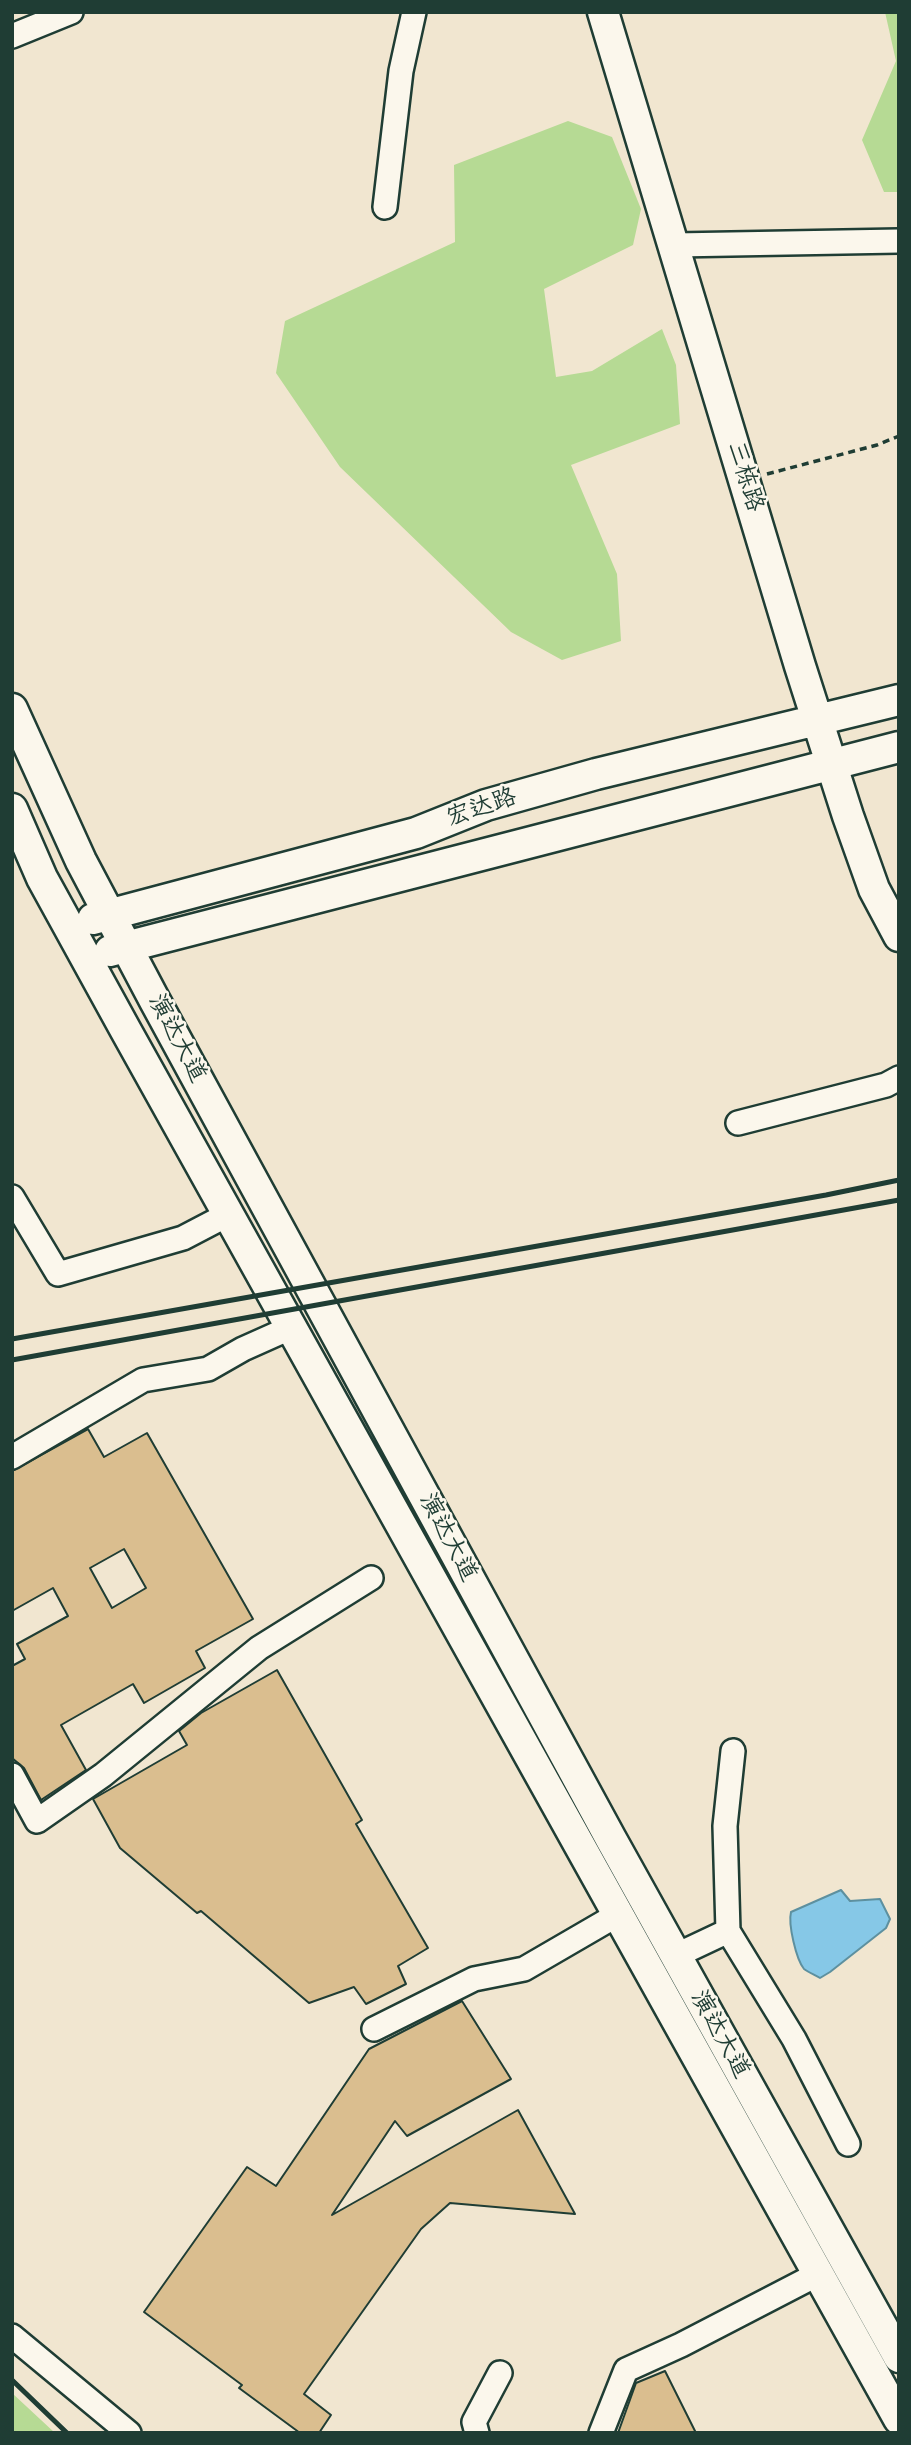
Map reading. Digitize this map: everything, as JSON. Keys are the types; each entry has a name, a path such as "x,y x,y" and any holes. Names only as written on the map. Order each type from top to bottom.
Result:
{"main road":[{"name":"三栋路","path":"603,12 831,764 874,889 899,936"},
{"name":"宏达路","path":"68,926 416,833 486,804 899,699"},
{"name":"演达大道","path":"12,709 81,861 109,915 675,1956 899,2357"},
{"name":"宏达路","path":"86,958 899,747"},
{"name":"演达大道","path":"12,809 42,878 68,926 899,2419"}],"street":[{"path":"12,36 71,12"},
{"path":"386,207 401,71 414,12"},
{"path":"674,245 899,241"},
{"path":"738,1123 886,1085 899,1078"},
{"path":"12,1197 58,1274 183,1238 227,1214"},
{"path":"12,1457 144,1380 208,1369 243,1349 290,1328"},
{"path":"12,1775 37,1821 103,1775 259,1648 371,1578"},
{"path":"733,1751 725,1826 728,1931 794,2039 848,2144"},
{"path":"374,2029 474,1979 524,1969 617,1915"},
{"path":"675,1956 728,1931"},
{"path":"601,2433 626,2371 818,2274"},
{"path":"12,2336 129,2433"},
{"path":"477,2433 474,2422 500,2372"}],"path":[{"path":"745,480 899,436"}],"green space":[{"path":"885,12 899,12 899,192 884,192 862,140 896,61"},
{"path":"568,121 612,137 641,209 633,245 544,289 556,377 592,371 662,329 676,365 680,424 571,465 617,574 621,641 562,660 511,632 340,467 276,373 285,321 455,242 454,165"},
{"path":"12,2393 55,2433 12,2433"}],"water":[{"path":"841,1890 850,1901 880,1899 890,1919 886,1928 820,1978 804,1969 801,1964 792,1933 791,1912"}],"building":[{"path":"88,1429 104,1457 147,1433 253,1619 196,1651 205,1668 144,1703 133,1684 61,1725 86,1770 41,1800 24,1768 12,1758 12,1666 25,1659 17,1644 68,1616 53,1588 12,1611 12,1471","holes":["124,1549 146,1588 112,1608 90,1568"]},
{"path":"277,1670 362,1820 356,1824 428,1948 398,1966 406,1984 366,2004 354,1987 309,2003 201,1911 197,1913 120,1848 93,1799 187,1745 179,1731 201,1713"},
{"path":"462,2001 511,2079 407,2136 395,2121 332,2215 518,2110 575,2214 450,2203 421,2229 304,2394 331,2415 319,2433 300,2433 239,2388 242,2385 144,2312 247,2167 276,2186 369,2049"},
{"path":"665,2371 696,2433 618,2433 636,2383"}],"railway":[{"path":"12,1339 899,1180"},
{"path":"12,1360 899,1200"},
{"path":"12,2380 67,2433"}]}
